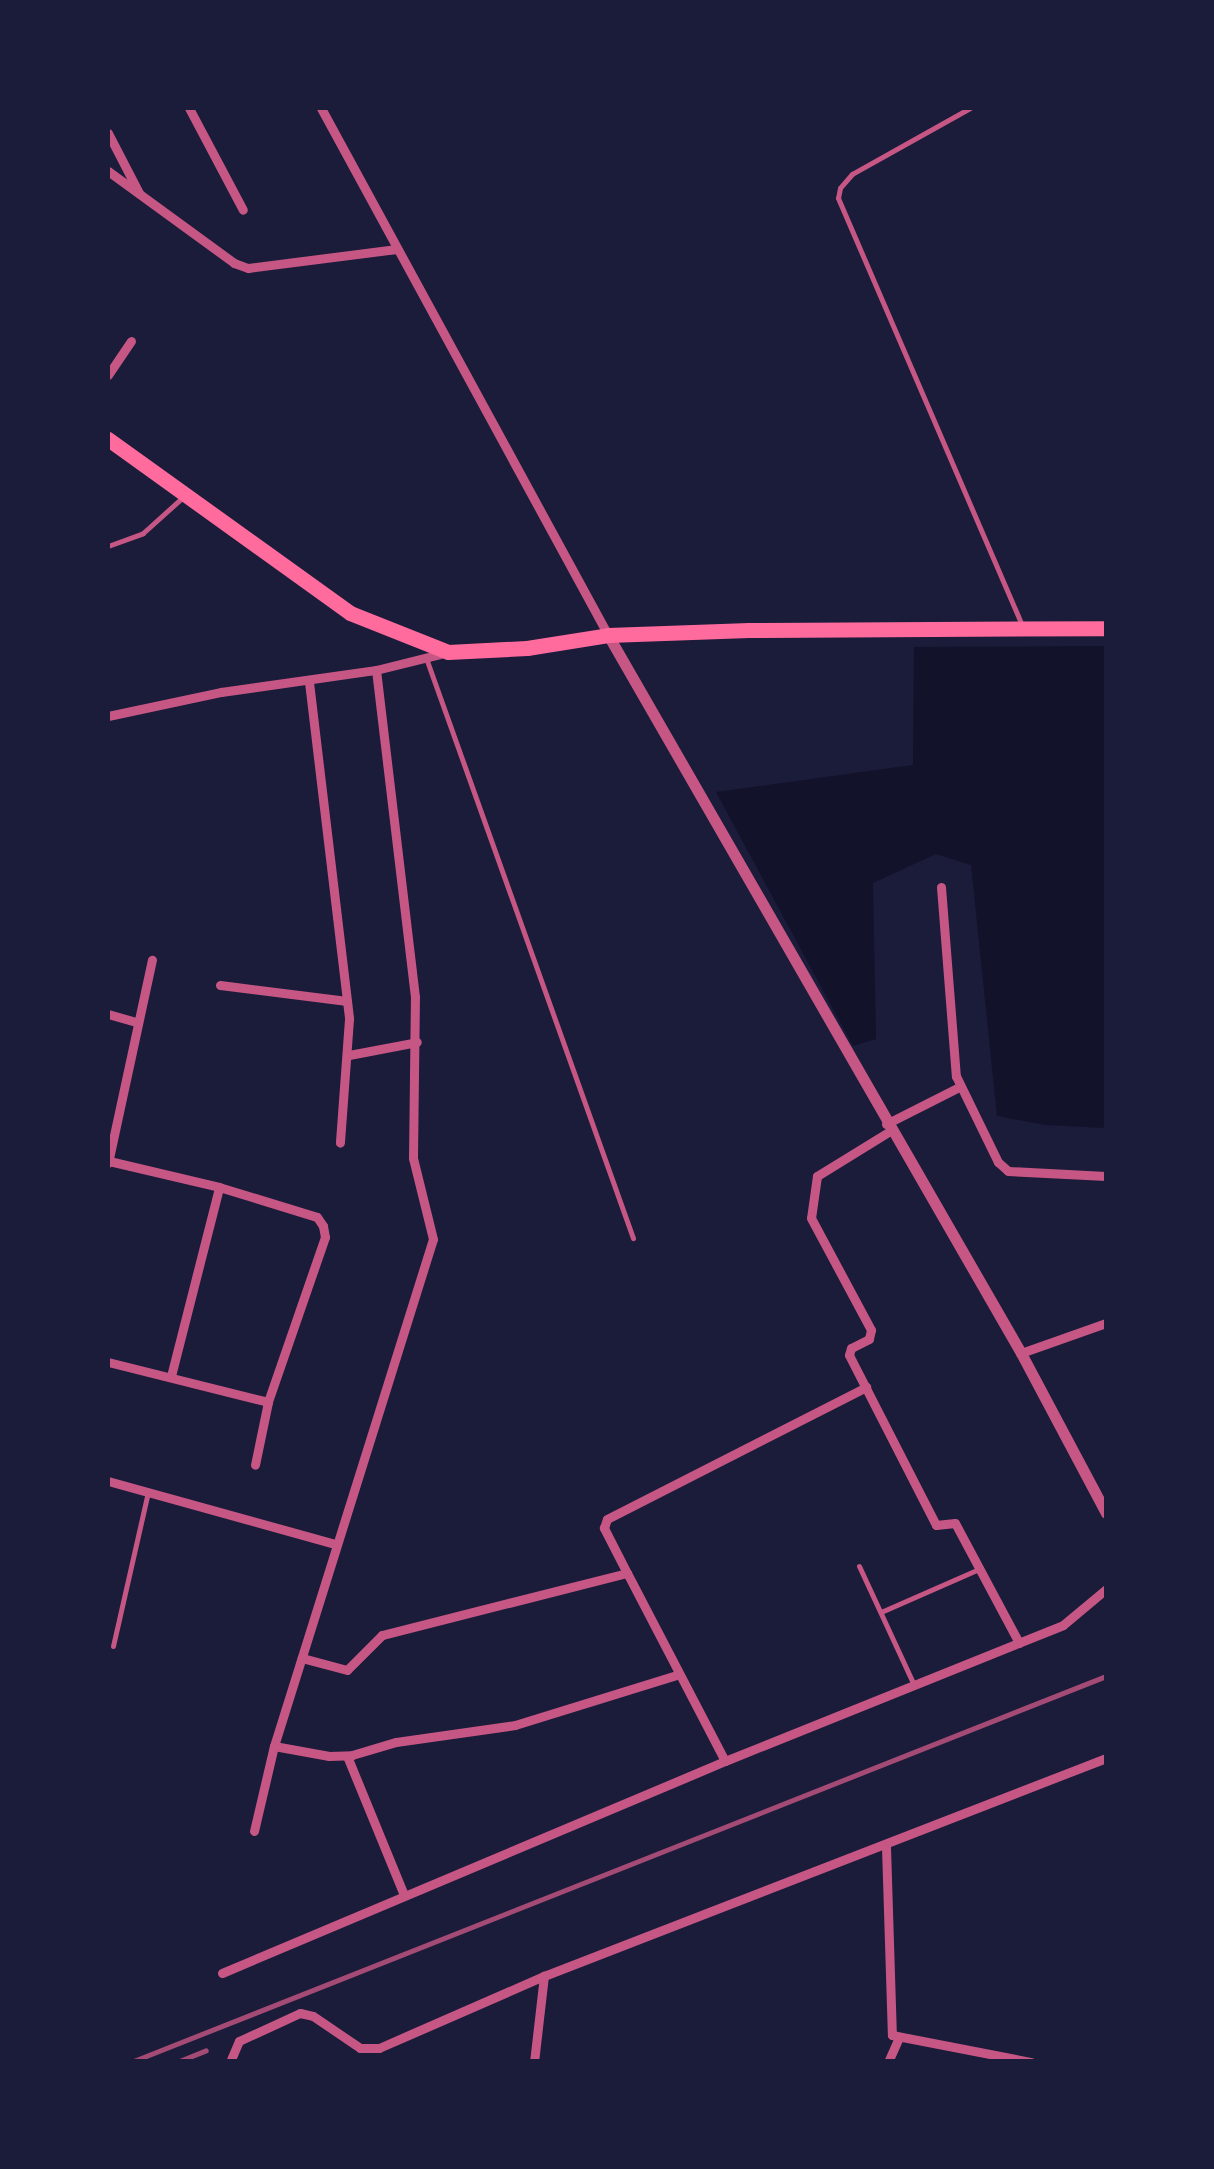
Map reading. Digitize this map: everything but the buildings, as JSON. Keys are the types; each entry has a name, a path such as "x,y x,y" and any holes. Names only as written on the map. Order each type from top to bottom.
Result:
{"highway":[{"path":"108,440 350,613 448,652 526,648 608,636 1106,628"}],"street":[{"path":"188,108 243,210"},
{"path":"320,108 608,636 1021,1353 1106,1513"},
{"path":"108,133 140,194"},
{"path":"108,171 234,263 248,268 398,249"},
{"path":"108,375 131,341"},
{"path":"108,716 221,692 376,670 448,652"},
{"path":"254,1831 274,1746 335,1544 433,1239 413,1158 417,1042 376,670"},
{"path":"309,682 347,1001 349,1056 340,1143"},
{"path":"941,887 958,1086 998,1162 1008,1171 1106,1176"},
{"path":"152,960 108,1164 218,1187 317,1217 324,1226 324,1236 268,1402 254,1465"},
{"path":"220,984 347,1001"},
{"path":"108,1014 136,1022"},
{"path":"349,1056 417,1042"},
{"path":"958,1086 888,1127 817,1176 811,1218 870,1330 869,1339 849,1351 866,1386 936,1525 956,1523 1019,1643"},
{"path":"171,1376 218,1187"},
{"path":"1021,1353 1106,1322"},
{"path":"108,1362 268,1402"},
{"path":"725,1761 626,1574 604,1528 607,1519 866,1386"},
{"path":"108,1481 335,1544"},
{"path":"302,1658 347,1670 382,1635 626,1574"},
{"path":"222,1973 725,1761 1019,1643 1076,1617 1106,1589"},
{"path":"274,1746 346,1756 396,1742 515,1725 677,1675"},
{"path":"346,1756 404,1895"},
{"path":"230,2062 240,2041 290,2014 313,2016 360,2048 370,2050 544,1976 1106,1758"},
{"path":"886,1846 891,1934 889,2030 899,2038 1031,2062"},
{"path":"534,2062 544,1976"},
{"path":"888,2062 899,2038"}],"lane":[{"path":"970,108 852,174 840,188 838,198 1024,628"},
{"path":"108,546 142,533 186,495"},
{"path":"426,658 633,1238"},
{"path":"113,1646 148,1492"},
{"path":"859,1566 914,1685"},
{"path":"882,1612 979,1569"}],"shaded area":[{"path":"1106,646 1106,1128 1045,1125 997,1116 971,865 936,854 873,883 876,1039 853,1046 716,792 913,765 914,647"}],"railway":[{"path":"131,2062 1106,1676"},
{"path":"177,2062 206,2050"}]}
